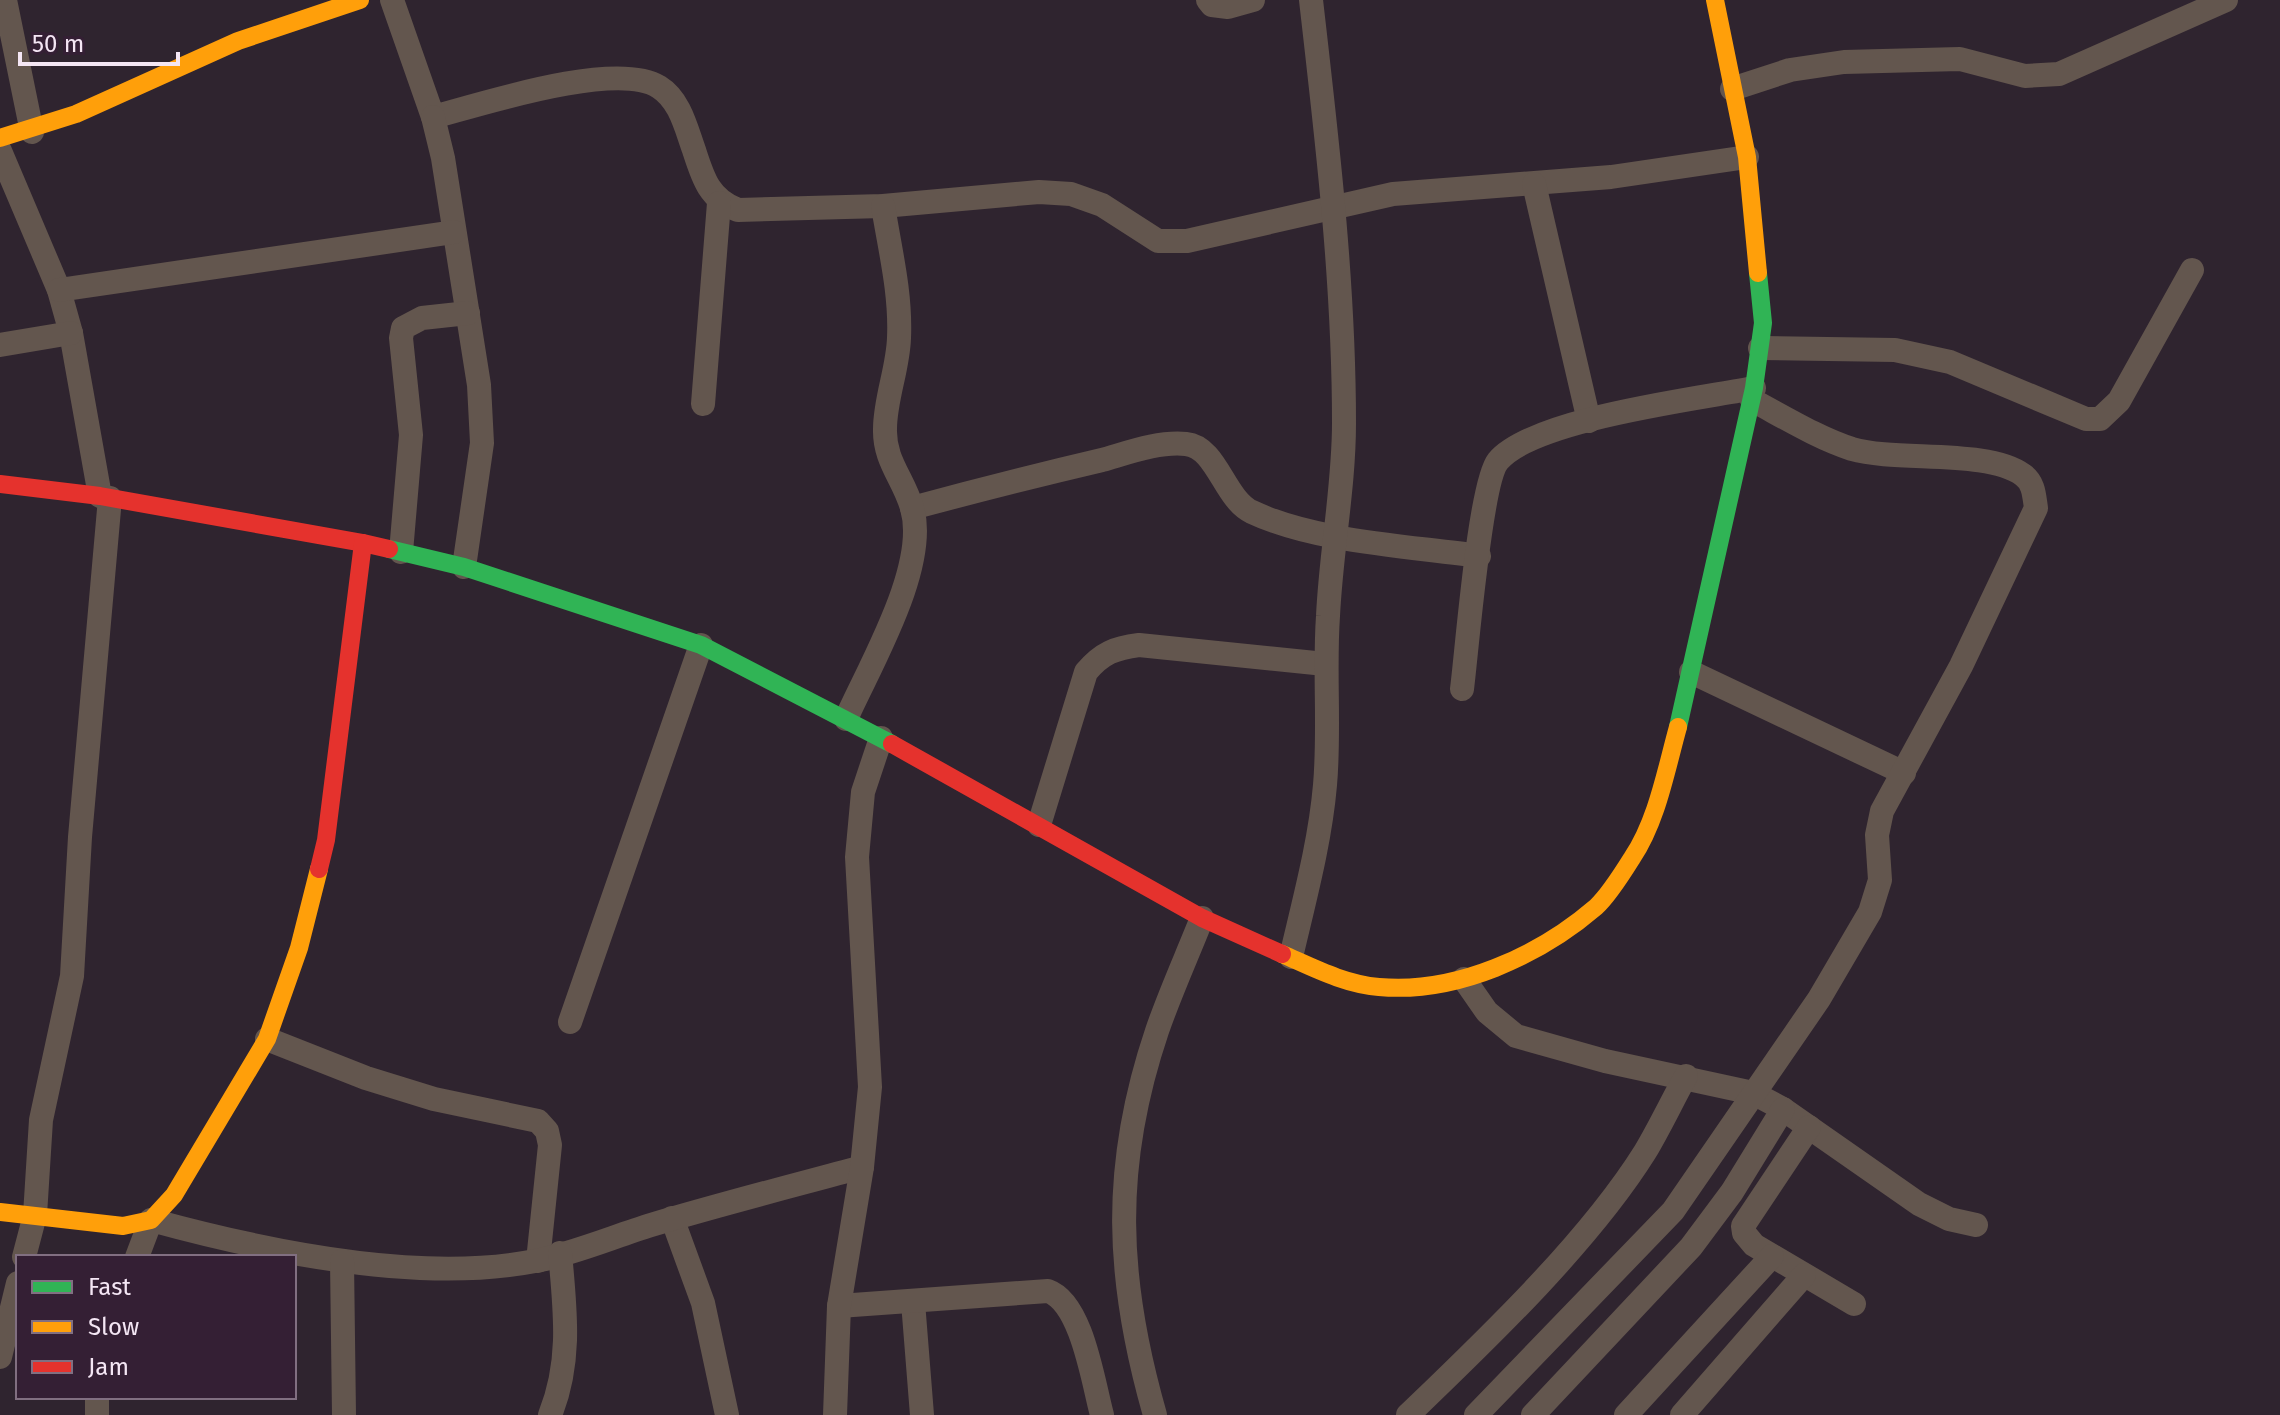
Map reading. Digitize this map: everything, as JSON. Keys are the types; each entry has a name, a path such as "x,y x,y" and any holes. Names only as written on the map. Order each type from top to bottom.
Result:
{"street":[{"path":"5,0 32,132"},
{"path":"0,138 32,132 114,99 197,58 295,19 360,0"},
{"path":"392,0 433,117 479,385 482,443 464,567"},
{"path":"1208,0 1212,5 1228,7 1253,0"},
{"path":"1291,957 1319,834 1325,784 1325,664 1335,535 1343,480 1344,420 1335,209 1311,0"},
{"path":"0,484 105,497 363,543 464,567 701,645 881,738 1202,918 1341,980 1380,987 1434,986 1464,979 1549,942 1598,905 1634,856 1661,790 1691,672 1753,394 1763,323 1747,157 1715,0"},
{"path":"1732,89 1790,70 1844,62 1960,59 2025,76 2059,74 2226,0"},
{"path":"433,117 567,84 616,78 646,80 663,88 680,110 706,184 719,203 738,210 883,206 1039,192 1071,194 1102,205 1158,241 1187,241 1393,194 1534,184 1747,157"},
{"path":"0,151 59,290 105,497 72,976 41,1120 35,1215 25,1255"},
{"path":"1534,184 1589,421"},
{"path":"703,404 719,203"},
{"path":"846,719 902,595 916,548 912,508 887,455 885,427 899,342 899,298 883,206"},
{"path":"59,290 454,232"},
{"path":"1760,348 1895,350 1950,362 2086,419 2100,419 2119,401 2192,270"},
{"path":"401,552 411,435 401,338 403,328 422,318 468,313"},
{"path":"0,345 71,333"},
{"path":"1462,689 1485,492 1498,461 1526,441 1561,427 1753,394 1849,448 1881,456 1960,458 2005,467 2023,474 2033,487 2036,508 2007,573 1882,811 1877,835 1880,880 1870,912 1845,959 1673,1211 1476,1415"},
{"path":"912,508 1172,443 1190,444 1206,455 1229,491 1247,509 1266,518 1335,535 1479,556"},
{"path":"138,1255 151,1220 174,1195 267,1039 299,948 326,840 363,543"},
{"path":"570,1022 701,645"},
{"path":"1039,825 1086,672 1098,657 1117,647 1139,645 1325,664"},
{"path":"1691,672 1904,773"},
{"path":"835,1415 839,1306 862,1167 870,1087 857,857 863,792 881,738"},
{"path":"1155,1415 1138,1357 1125,1278 1122,1199 1132,1122 1157,1032 1202,918"},
{"path":"1464,979 1487,1012 1516,1036 1605,1061 1686,1076 1753,1093 1783,1109 1919,1204 1949,1219 1976,1225"},
{"path":"267,1039 366,1078 434,1099 538,1121 547,1131 550,1145 549,1257 567,1326 564,1367 550,1415"},
{"path":"1408,1415 1519,1303 1601,1211 1644,1152 1686,1076"},
{"path":"1533,1415 1691,1247 1732,1192 1783,1109"},
{"path":"1809,1127 1743,1226 1747,1239 1854,1304"},
{"path":"0,1212 123,1226 151,1220 240,1245 342,1261 444,1267 549,1257 672,1218 862,1167"},
{"path":"672,1218 703,1303 727,1415"},
{"path":"1626,1415 1772,1256"},
{"path":"342,1261 344,1415"},
{"path":"1682,1415 1804,1275"},
{"path":"0,1357 16,1291"},
{"path":"839,1306 1048,1291 1058,1295 1072,1311 1102,1415"},
{"path":"913,1302 922,1415"}],"traffic: fast":[{"path":"1678,727 1754,388 1763,323 1758,273"},
{"path":"389,549 464,567 701,645 892,744"}],"traffic: slow":[{"path":"0,138 76,114 238,41 360,0"},
{"path":"1715,0 1747,157 1758,273"},
{"path":"1282,954 1354,983 1408,988 1466,978 1523,956 1596,907 1632,858 1654,812 1678,727"},
{"path":"0,1212 123,1226 151,1220 174,1195 267,1039 299,948 319,869"}],"traffic: jam":[{"path":"0,484 100,496 363,543"},
{"path":"319,869 326,840 363,543 389,549"},
{"path":"892,744 1202,918 1282,954"}]}
